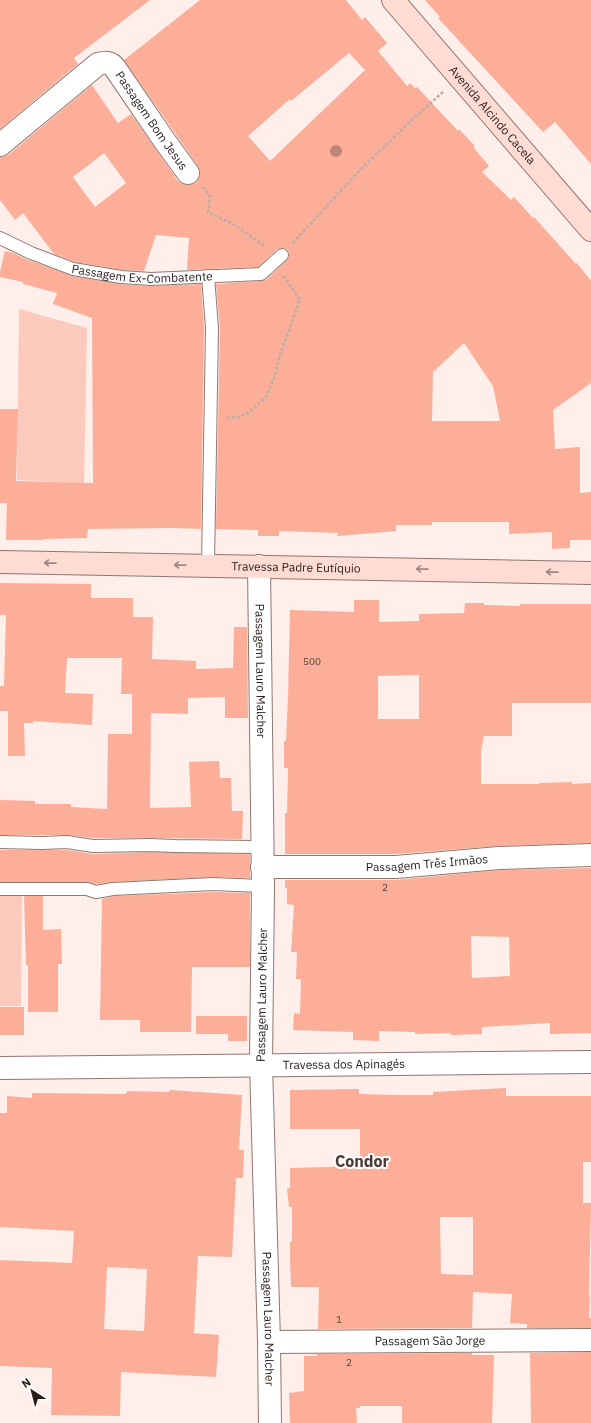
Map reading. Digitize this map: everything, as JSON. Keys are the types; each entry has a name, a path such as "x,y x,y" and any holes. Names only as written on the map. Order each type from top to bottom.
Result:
{"main road":[{"name":"Avenida Alcindo Cacela","path":"394,0 591,230"},
{"name":"Travessa Padre Eutíquio","path":"0,562 591,573"}],"street":[{"name":"Passagem Bom Jesus","path":"0,145 98,64 105,62 112,64 115,68 188,173"},
{"name":"Passagem Lauro Malcher","path":"259,566 263,866 261,1064 270,1423"},
{"name":"Passagem Três Irmãos","path":"263,866 396,867 514,857 591,855"},
{"name":"Travessa dos Apinagés","path":"0,1068 261,1064 591,1062"},
{"name":"Passagem São Jorge","path":"269,1342 591,1340"}],"lane":[{"name":"Passagem Ex-Combatente","path":"0,238 31,253 73,269 121,277 151,279 262,274 278,259"},
{"path":"208,276 212,328 208,565"},
{"path":"0,842 67,842 93,846 174,846 263,866"},
{"path":"0,889 87,889 96,892 113,889 212,884 263,866"}],"path":[{"path":"211,418 239,417 248,413 266,397 274,378 281,352 300,300 278,259 360,170 413,119 460,77"},
{"name":"Passagem Bom Jesus","path":"188,173 210,196 208,212 233,224 269,249 278,259"}],"shaded area":[{"path":"19,309 87,328 84,483 17,480"},
{"path":"0,892 22,892 21,1006 0,1006"}],"building":[{"path":"0,0 150,0 74,58 78,64 0,129"},
{"path":"200,0 346,0 362,20 365,17 387,43 378,51 407,86 410,83 415,88 417,87 458,131 459,129 475,146 473,147 489,166 482,172 511,200 514,197 533,218 534,217 576,264 577,263 591,281 591,383 553,410 555,449 580,447 580,493 591,492 591,540 570,540 570,548 552,549 552,532 509,534 509,522 432,522 432,525 396,525 396,531 337,536 338,533 279,531 279,536 258,536 258,530 216,529 220,328 216,284 266,280 287,260 289,257 288,250 284,248 277,249 258,267 187,270 189,238 156,235 144,271 122,270 75,262 54,254 23,213 15,220 0,200 0,157 8,155 92,85 118,123 131,114 178,181 189,185 196,183 200,172 198,166 124,60","holes":["349,53 365,70 270,161 248,136 290,99 291,101","104,153 126,183 95,207 73,177","464,343 493,386 500,421 432,421 433,372"]},
{"path":"425,0 591,0 591,164 555,122 543,132 438,18 440,17"},
{"path":"5,251 72,276 120,284 151,286 201,284 204,328 201,529 88,529 87,538 6,540 7,503 0,503 0,409 18,409 16,481 93,483 92,318 53,304 57,293 23,284 23,282 0,277"},
{"path":"0,583 91,584 91,598 133,598 133,617 153,617 152,659 196,661 196,669 233,668 234,627 247,627 248,718 225,718 225,697 188,698 188,714 151,713 150,808 191,807 189,762 219,761 220,778 231,778 232,811 243,811 242,839 94,838 67,835 0,835 0,800 35,801 35,804 71,804 71,807 107,809 108,734 132,734 132,694 121,694 122,658 67,658 65,693 93,694 92,725 33,721 33,723 24,723 25,756 8,756 8,711 0,711 0,686 4,686 6,615 0,615"},
{"path":"354,600 379,600 379,622 419,621 419,614 464,613 465,603 520,606 520,604 591,604 591,703 512,703 512,736 484,736 481,751 481,784 591,783 591,843 498,846 395,854 285,854 285,813 287,813 288,768 284,768 284,741 286,741 290,610 354,612","holes":["419,675 419,719 378,719 378,676"]},
{"path":"0,850 67,850 93,854 150,852 250,854 250,878 212,877 97,884 87,882 0,882"},
{"path":"591,868 591,1033 550,1034 550,1023 482,1027 482,1034 415,1034 415,1032 379,1031 379,1041 353,1040 353,1032 293,1030 294,1013 300,1014 301,979 296,979 297,952 291,952 294,905 287,904 287,888 285,888 285,880 396,880 500,870","holes":["471,936 509,937 510,976 472,978"]},
{"path":"212,892 250,893 250,967 192,967 191,1032 140,1032 140,1020 100,1020 102,899 114,896"},
{"path":"24,896 43,896 43,930 61,929 62,964 58,964 58,1012 28,1012 28,965 26,965"},
{"path":"0,1007 24,1007 24,1035 0,1035"},
{"path":"196,1016 247,1016 247,1041 228,1041 228,1034 196,1034"},
{"path":"506,1088 506,1096 591,1096 591,1162 583,1162 583,1203 591,1203 589,1318 591,1318 591,1328 527,1328 527,1324 510,1323 512,1294 473,1292 472,1328 318,1329 319,1287 291,1287 290,1242 292,1242 292,1207 289,1207 287,1189 290,1188 290,1168 360,1166 360,1129 290,1129 290,1090 359,1089 359,1094 394,1095 433,1095 433,1092","holes":["440,1217 473,1217 473,1275 441,1274"]},
{"path":"170,1090 242,1095 239,1150 244,1150 243,1178 236,1178 232,1257 198,1256 194,1333 219,1335 216,1377 121,1372 120,1416 51,1415 52,1368 0,1366 0,1260 72,1263 74,1231 0,1227 0,1113 7,1113 7,1096 32,1098 32,1093 126,1094 127,1091 169,1092","holes":["107,1267 147,1269 144,1331 104,1329"]},
{"path":"591,1352 591,1423 531,1423 530,1353"},
{"path":"472,1353 472,1355 494,1355 492,1423 402,1423 402,1406 360,1406 360,1408 356,1408 357,1423 290,1423 289,1393 304,1391 304,1356 317,1356 317,1354"}],"district":[{"name":"Condor","path":"362,1161"}]}
